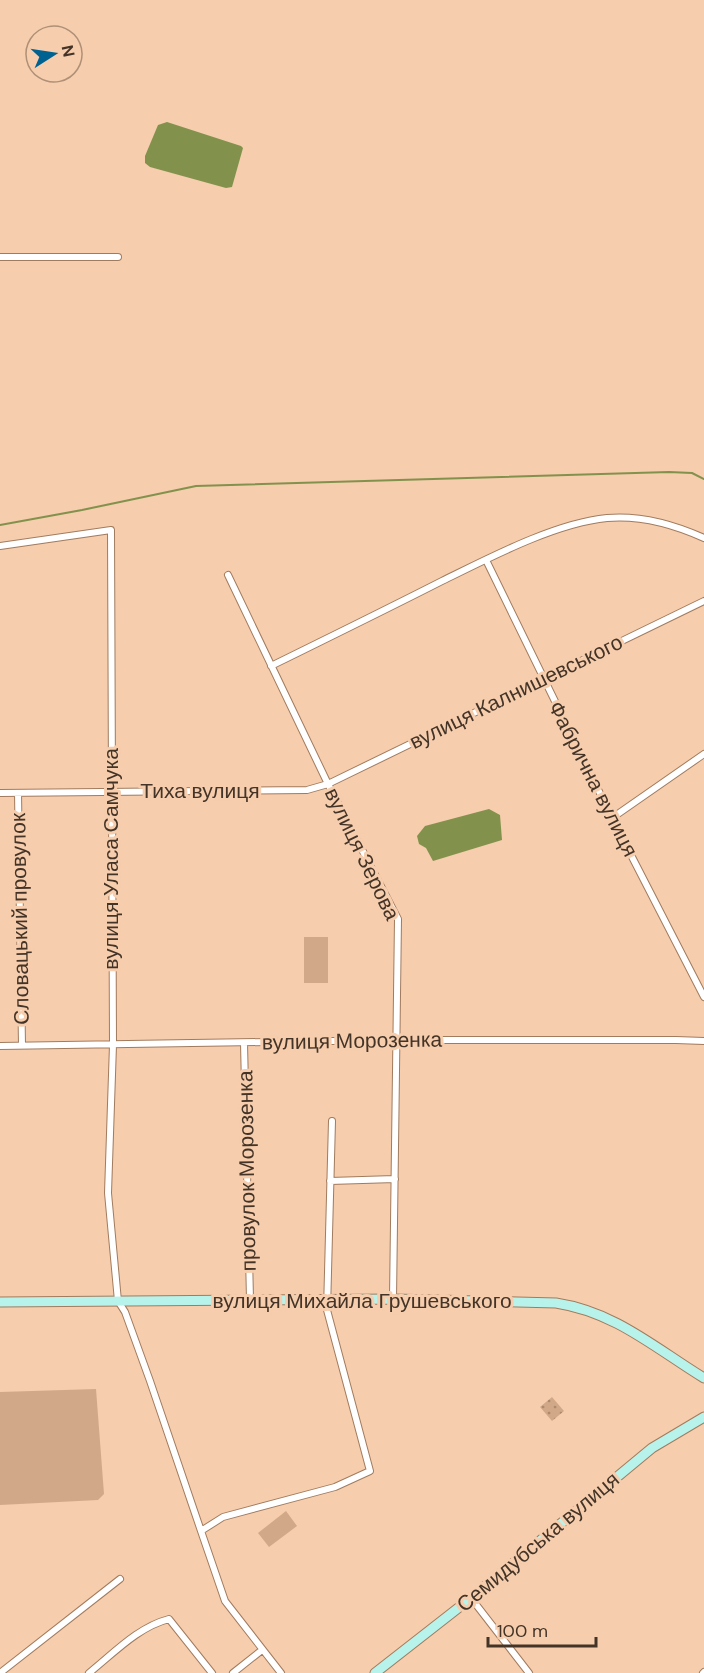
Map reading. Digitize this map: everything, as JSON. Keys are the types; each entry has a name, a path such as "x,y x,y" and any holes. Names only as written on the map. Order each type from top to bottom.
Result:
{"main road":[{"name":"вулиця Михайла Грушевського","path":"0,1302 393,1299 556,1303 581,1307 599,1314 641,1337 704,1378"},
{"name":"Семидубська вулиця","path":"375,1673 471,1598 652,1448 704,1417"}],"street":[{"path":"0,257 118,257"},
{"path":"271,666 486,560 583,521 634,517 684,529 704,538"},
{"name":"вулиця Уласа Самчука","path":"0,546 111,530 113,1045 108,1193 118,1300 125,1312 150,1381 225,1601 281,1673"},
{"name":"Фабрична вулиця","path":"486,560 612,818 704,997"},
{"name":"вулиця Зерова","path":"228,575 328,784 398,919 393,1299"},
{"name":"вулиця Калнишевського","path":"328,784 704,601"},
{"path":"612,818 704,754"},
{"name":"Тиха вулиця","path":"0,793 307,790 328,784"},
{"name":"Словацький провулок","path":"18,794 22,1045"},
{"name":"вулиця Морозенка","path":"0,1046 396,1040 704,1041"},
{"name":"провулок Морозенка","path":"244,1043 250,1299"},
{"path":"201,1531 223,1517 335,1487 370,1471 327,1310 332,1121"},
{"path":"330,1181 395,1179"},
{"path":"0,1673 120,1579"},
{"path":"471,1598 529,1673"},
{"path":"89,1673 140,1632 154,1623 169,1619 212,1673"},
{"path":"233,1673 262,1650"}],"shaded area":[{"path":"167,122 243,148 232,187 226,188 150,167 145,163 145,156 158,125"},
{"path":"489,809 500,815 502,840 433,861 426,848 419,844 417,836 425,826"},
{"path":"304,937 328,937 328,983 304,983"},
{"path":"96,1389 104,1494 98,1500 0,1505 0,1392"},
{"path":"552,1397 564,1411 552,1421 540,1407"},
{"path":"286,1511 297,1526 269,1547 258,1533"}],"waterway":[{"path":"0,525 196,486 669,472 692,473 704,479"}]}
